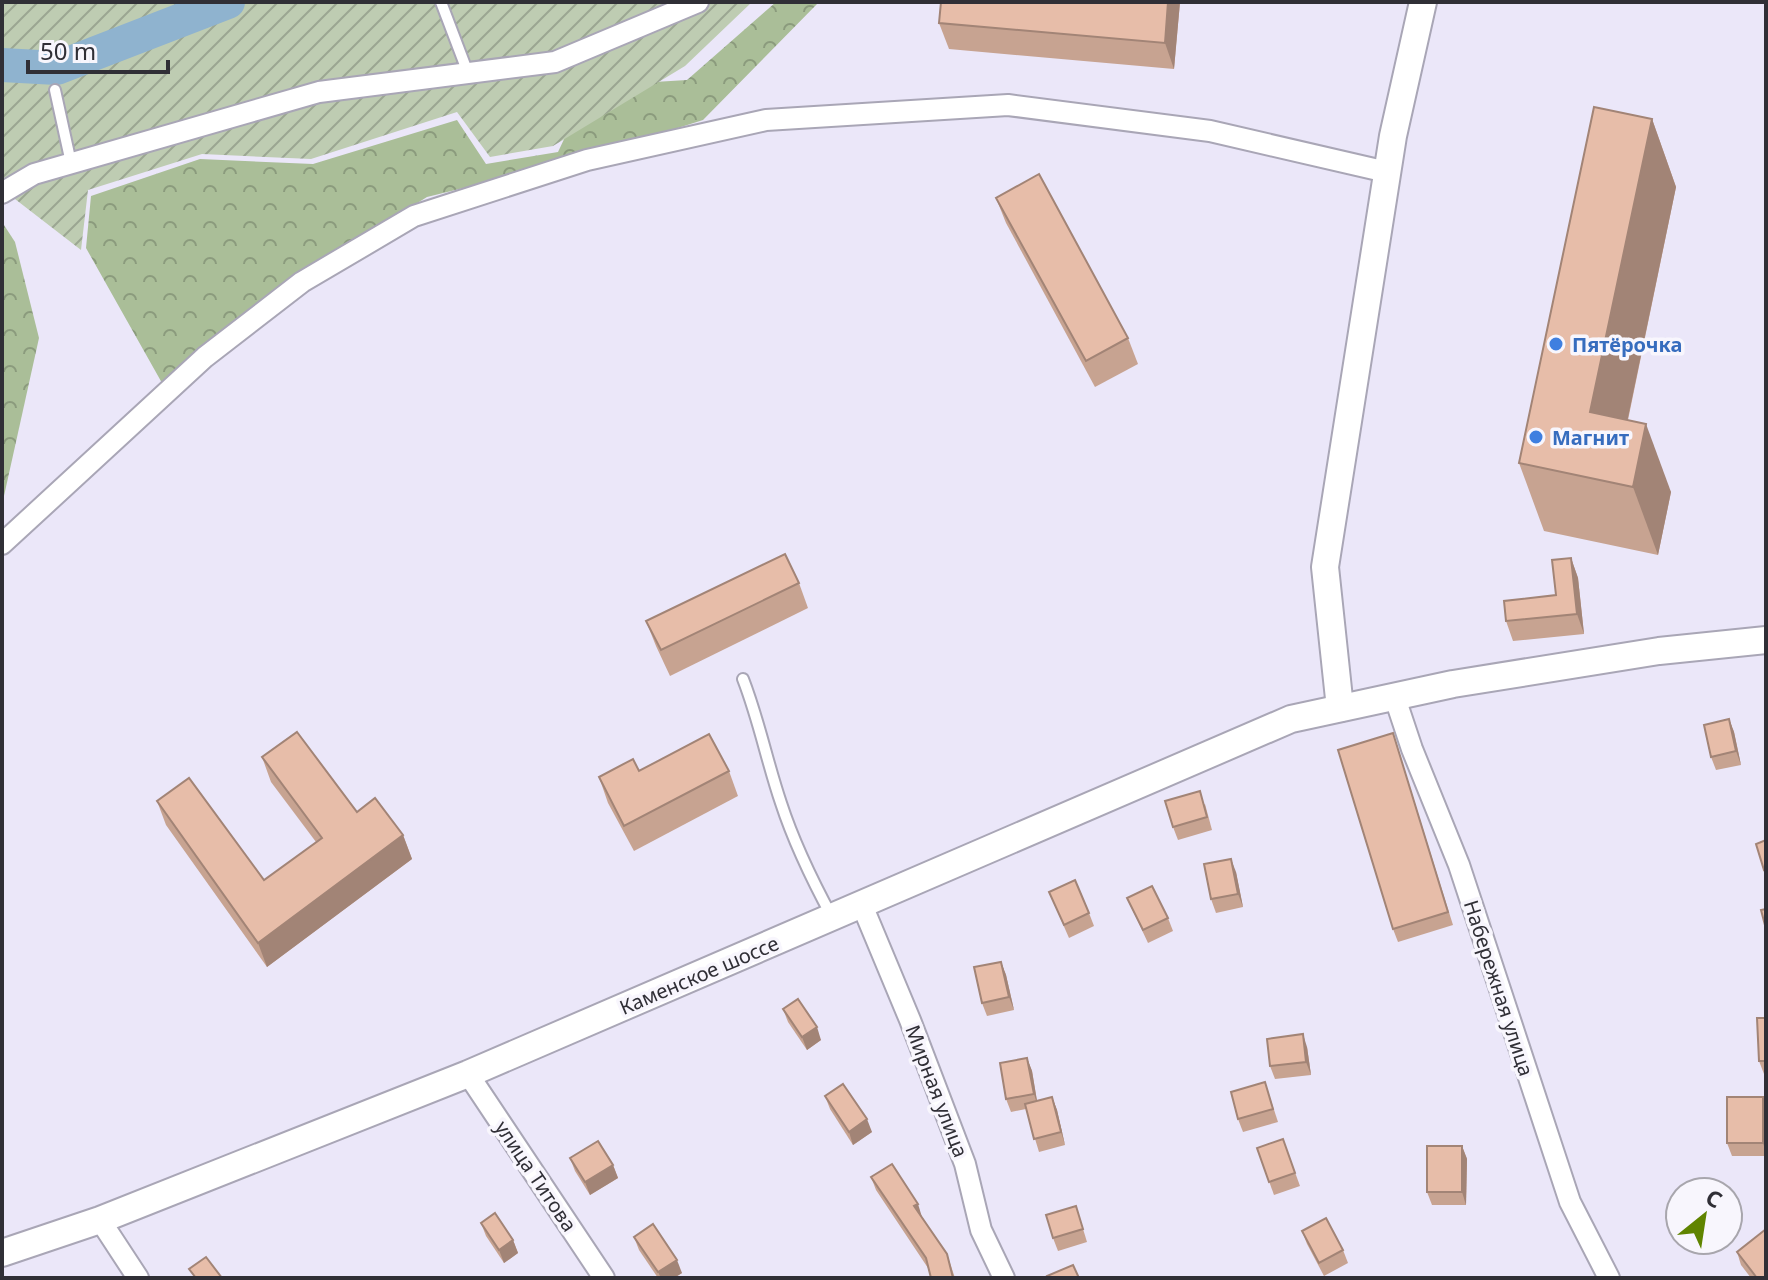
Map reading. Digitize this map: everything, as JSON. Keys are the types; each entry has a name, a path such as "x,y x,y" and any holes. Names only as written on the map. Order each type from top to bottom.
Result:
{"street":[{"path":"2,193 34,174 319,92 555,62 698,2"},
{"path":"1340,708 1325,567 1387,172 1423,2"},
{"path":"2,544 205,357 302,282 414,216 587,160 766,120 1008,105 1210,131 1387,172"},
{"name":"Каменское шоссе","path":"2,1253 100,1220 468,1074 1291,719 1394,695 1659,651 1766,640"},
{"name":"Набережная улица","path":"1394,695 1412,749 1459,865 1570,1202 1609,1278"},
{"name":"Мирная улица","path":"862,905 965,1164 981,1230 1004,1278"},
{"name":"улица Титова","path":"468,1074 604,1278"},
{"path":"100,1220 138,1278"}],"lane":[{"path":"441,2 468,73"},
{"path":"55,90 71,163"},
{"path":"743,679 764,733 780,802 805,865 832,918"}],"green space":[{"path":"2,2 199,2 57,59 2,55"},
{"path":"249,2 752,2 685,66 553,146 490,157 457,112 311,159 202,154 88,190 81,250 2,189 2,75 55,79"},
{"path":"776,2 819,2 703,120 577,160 427,197 282,287 162,383 86,248 91,196 200,159 313,164 457,120 486,164 558,152 589,86 687,80"},
{"path":"2,222 15,242 39,338 2,505"}],"building":[{"path":"941,2 1168,2 1165,43 939,23"},
{"path":"1594,107 1652,119 1590,412 1646,424 1633,487 1519,463"},
{"path":"1039,174 1128,338 1086,361 996,198"},
{"path":"785,554 799,583 661,650 646,621"},
{"path":"1571,558 1577,614 1506,621 1504,601 1556,595 1552,560"},
{"path":"1729,719 1736,751 1711,757 1704,725"},
{"path":"297,732 357,812 375,798 403,835 258,943 157,801 189,778 264,880 322,838 262,757"},
{"path":"1393,733 1448,912 1393,929 1338,750"},
{"path":"709,734 729,771 624,826 599,777 633,759 639,771"},
{"path":"1200,791 1207,817 1173,827 1165,801"},
{"path":"1766,840 1766,869 1764,870 1756,844"},
{"path":"1231,859 1238,894 1211,899 1204,864"},
{"path":"1075,880 1089,913 1064,925 1049,892"},
{"path":"1152,886 1168,918 1143,930 1127,898"},
{"path":"1766,909 1766,929 1761,910"},
{"path":"1001,962 1009,997 982,1003 974,967"},
{"path":"798,999 817,1027 802,1037 783,1009"},
{"path":"1757,1018 1766,1018 1766,1061 1759,1061"},
{"path":"1303,1034 1306,1062 1270,1066 1267,1039"},
{"path":"1027,1058 1034,1094 1006,1099 1000,1063"},
{"path":"1265,1082 1273,1109 1238,1119 1231,1092"},
{"path":"843,1084 867,1119 849,1132 825,1096"},
{"path":"1052,1097 1061,1132 1034,1139 1025,1104"},
{"path":"1727,1097 1763,1097 1763,1143 1727,1143"},
{"path":"1283,1139 1295,1173 1269,1182 1257,1148"},
{"path":"598,1141 613,1165 585,1182 570,1158"},
{"path":"1427,1146 1462,1146 1462,1192 1427,1192"},
{"path":"892,1164 918,1204 914,1206 947,1254 953,1278 931,1278 926,1258 871,1177"},
{"path":"1076,1206 1083,1229 1053,1238 1046,1215"},
{"path":"495,1213 513,1240 499,1250 481,1223"},
{"path":"1326,1218 1343,1250 1319,1263 1302,1231"},
{"path":"653,1224 677,1260 658,1272 634,1237"},
{"path":"1766,1229 1766,1278 1757,1278 1740,1256 1744,1256 1744,1246"},
{"path":"206,1257 222,1278 196,1278 189,1269"},
{"path":"1073,1265 1079,1278 1047,1276"}],"waterway":[{"path":"2,65 57,68 228,2"}],"place":[{"name":"Пятёрочка","path":"1556,344"},
{"name":"Магнит","path":"1536,437"}]}
